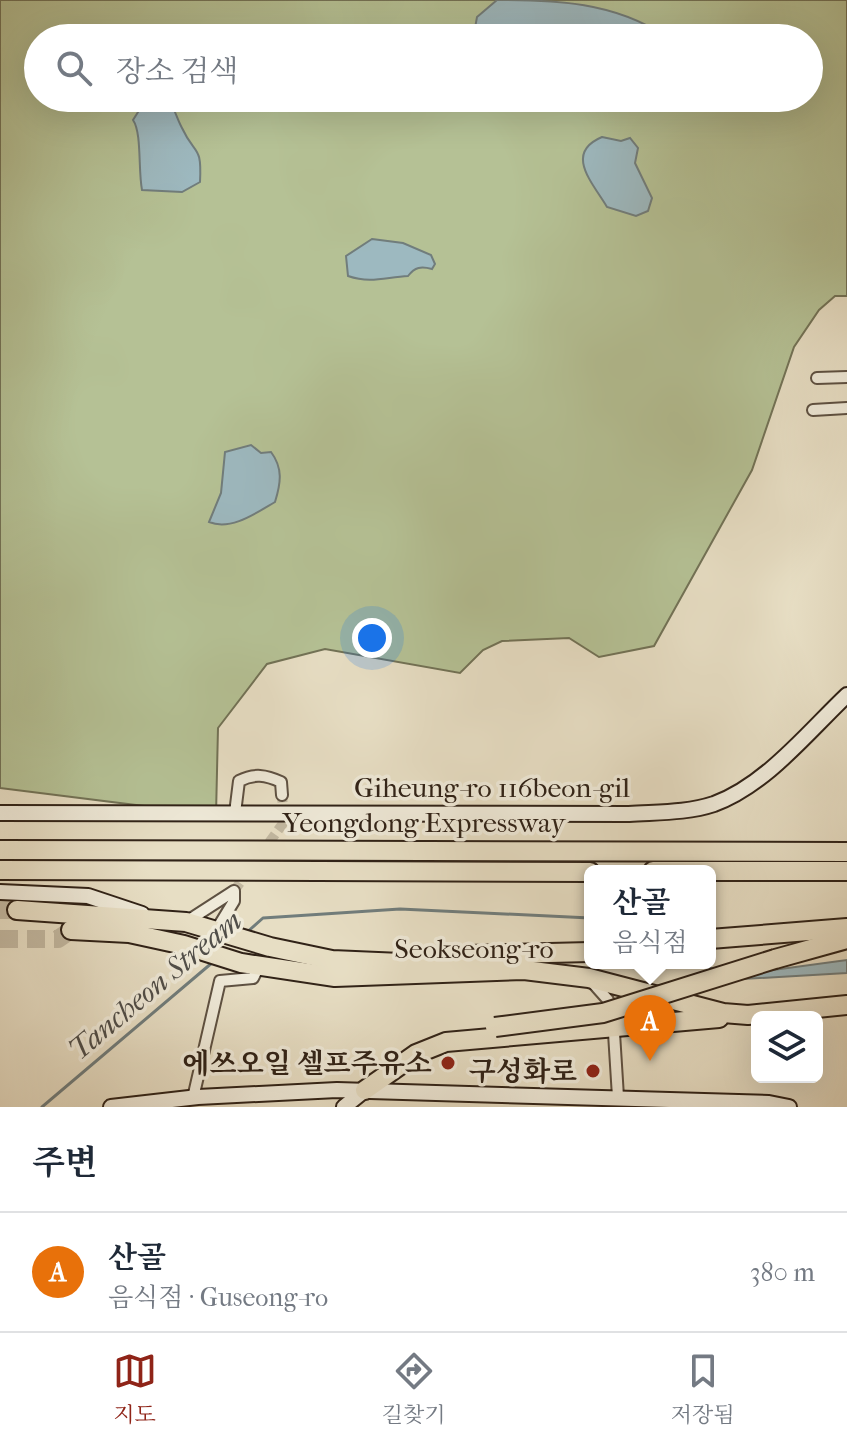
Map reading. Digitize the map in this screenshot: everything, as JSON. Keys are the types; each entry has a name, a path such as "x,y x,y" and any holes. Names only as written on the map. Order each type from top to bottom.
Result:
{"highway":[{"name":"Yeongdong Expressway","path":"0,850 847,852"},
{"name":"Yeongdong Expressway","path":"0,870 584,872"},
{"path":"716,871 847,871"},
{"name":"Seokseong-ro","path":"17,910 154,918 191,924 262,945 332,960 401,963 467,955 584,952"},
{"path":"716,939 847,928"},
{"name":"Seokseong-ro","path":"71,930 129,933 250,964 335,977 524,970 589,978 723,1013 748,1015 847,1005"},
{"path":"365,1090 398,1055 423,1039 455,1030 603,1013 847,939"},
{"path":"606,969 611,975 644,993"},
{"path":"365,1090 416,1054 446,1042 748,1015"}],"street":[{"path":"817,378 847,377"},
{"path":"813,410 847,408"},
{"name":"Giheung-ro 116beon-gil","path":"0,813 629,814 687,810 714,804 743,789 847,695"},
{"path":"235,813 239,781 248,776 258,774 281,782 282,795"},
{"path":"191,924 234,891 234,901 220,924 226,930"},
{"path":"0,892 88,896 154,918"},
{"path":"195,1101 220,981 253,978 250,964"},
{"path":"589,978 608,1000 618,1097"},
{"path":"111,1107 251,1101 365,1090 769,1103 789,1107"},
{"path":"344,1107 365,1090"}],"green space":[{"path":"0,0 847,0 847,296 835,296 819,310 794,347 752,470 654,646 599,657 569,638 502,641 483,650 460,673 325,649 267,664 218,728 216,815 0,788"}],"water":[{"path":"497,0 541,1 584,5 644,24 476,24 477,17"},
{"path":"138,112 175,112 199,156 200,182 182,192 142,190 138,134 133,120"},
{"path":"602,137 621,141 630,138 638,148 635,163 652,198 648,211 636,216 607,207 595,188 583,160 585,151"},
{"path":"372,239 403,243 431,255 435,264 432,269 418,268 408,276 371,280 348,276 346,256"},
{"path":"251,445 261,453 271,452 278,464 280,482 275,502 235,523 209,522 221,493 225,452"},
{"path":"847,960 847,973 725,980 712,969 736,975"}],"waterway":[{"name":"Tancheon Stream","path":"246,933 263,918 400,909 584,918"},
{"name":"Tancheon Stream","path":"42,1107 213,962"}],"tunnel":[{"path":"234,891 284,822 282,795"},
{"path":"0,910 17,910"},
{"path":"0,939 58,939 71,930"}],"place":[{"name":"산골","path":"650,1061"},
{"name":"에쓰오일 셀프주유소","path":"448,1063"},
{"name":"구성화로","path":"593,1071"}]}
